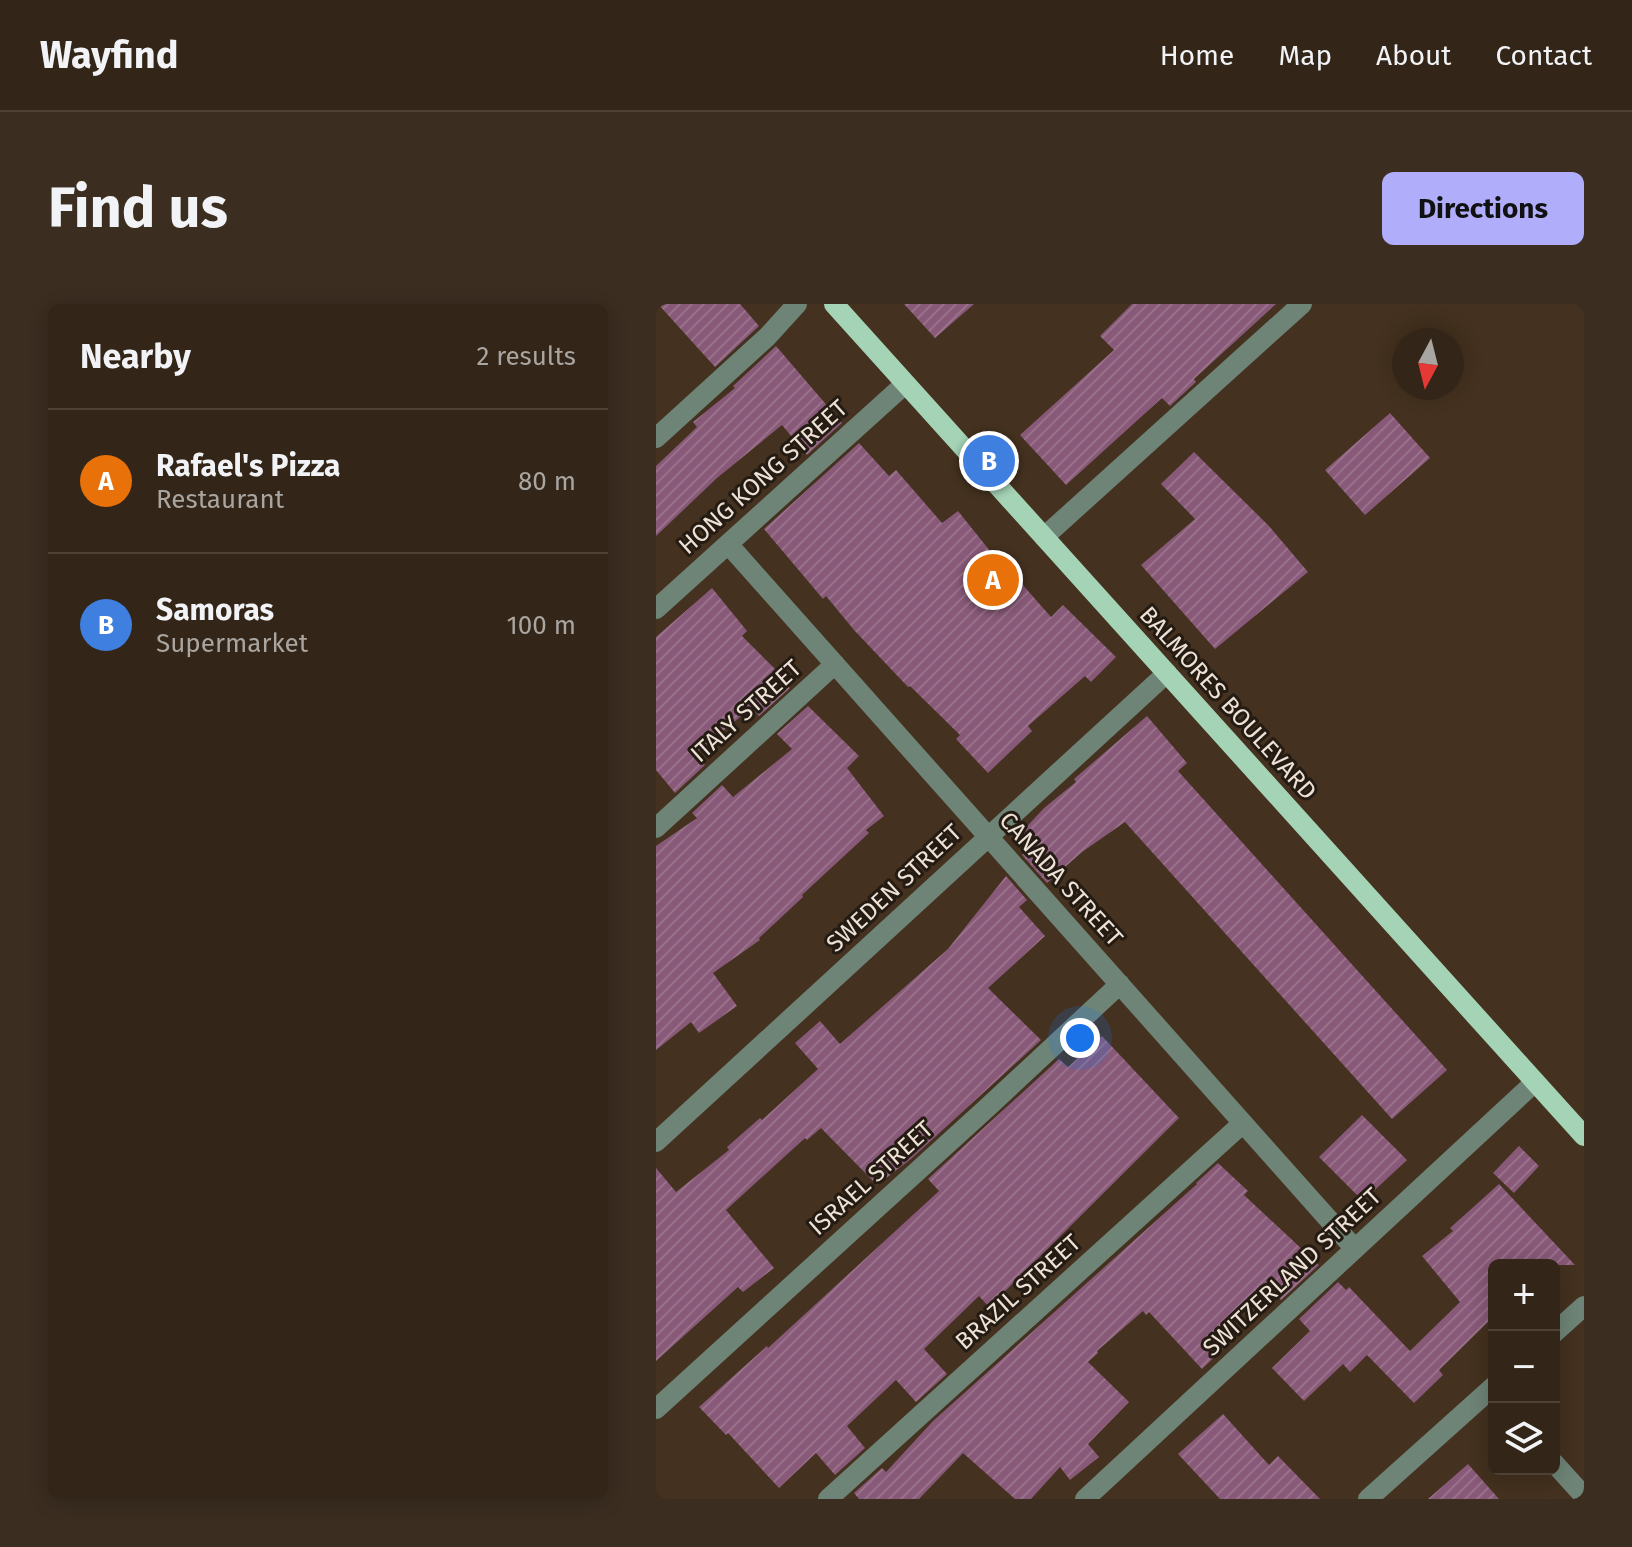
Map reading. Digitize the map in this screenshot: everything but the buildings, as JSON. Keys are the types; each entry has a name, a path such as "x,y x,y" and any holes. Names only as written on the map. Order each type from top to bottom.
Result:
{"main road":[{"name":"BALMORES BOULEVARD","path":"834,304 1584,1136"}],"street":[{"path":"656,438 767,337 797,304"},
{"path":"1044,537 1302,304"},
{"name":"HONG KONG STREET","path":"656,609 905,384"},
{"name":"CANADA STREET","path":"728,544 1355,1249"},
{"name":"ITALY STREET","path":"656,828 835,664"},
{"name":"SWEDEN STREET","path":"656,1142 1167,673"},
{"name":"ISRAEL STREET","path":"656,1409 1120,984"},
{"name":"SWITZERLAND STREET","path":"1085,1499 1535,1082"},
{"name":"BRAZIL STREET","path":"828,1499 1243,1123"},
{"path":"1556,1331 1584,1306"},
{"path":"1368,1499 1488,1394"},
{"path":"1560,1470 1584,1496"}],"place":[{"name":"Samoras","path":"989,461"},
{"name":"Rafael's Pizza","path":"993,580"}]}
